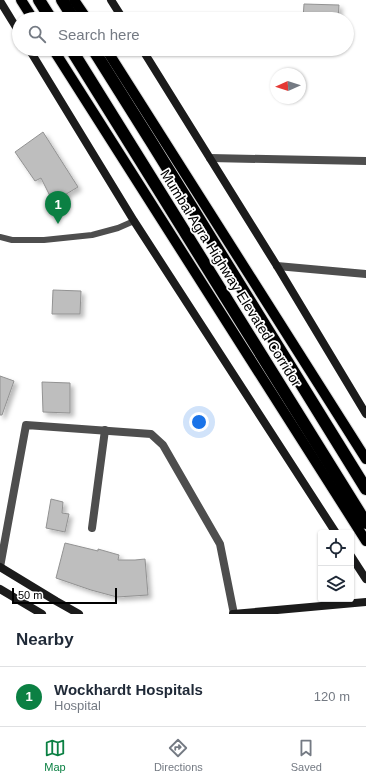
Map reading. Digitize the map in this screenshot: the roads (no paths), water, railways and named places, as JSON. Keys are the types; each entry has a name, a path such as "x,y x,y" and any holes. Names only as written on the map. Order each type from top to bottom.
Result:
{"highway":[{"path":"39,0 47,12"},
{"path":"62,0 70,12"},
{"name":"Mumbai Agra Highway Elevated Corridor","path":"75,56 366,523"},
{"name":"Mumbai Agra Highway Elevated Corridor","path":"97,56 366,489"}],"main road":[{"path":"21,0 29,12"},
{"path":"74,0 82,12"},
{"path":"57,56 366,541"},
{"path":"110,56 366,459"}],"street":[{"path":"111,0 119,12"},
{"path":"0,1 12,21"},
{"path":"33,56 134,221 334,530"},
{"path":"146,56 277,266 366,414"},
{"path":"210,158 366,162"},
{"path":"277,266 366,274"},
{"path":"79,614 56,602 0,567 26,425 151,434 163,445 220,544 234,614 366,602"},
{"path":"92,528 105,430"},
{"path":"354,561 366,579"},
{"path":"0,590 42,614"}],"lane":[{"path":"0,237 12,240 44,240 92,235 118,228 134,221"}],"place":[{"name":"Wockhardt Hospitals","path":"58,224"}]}
